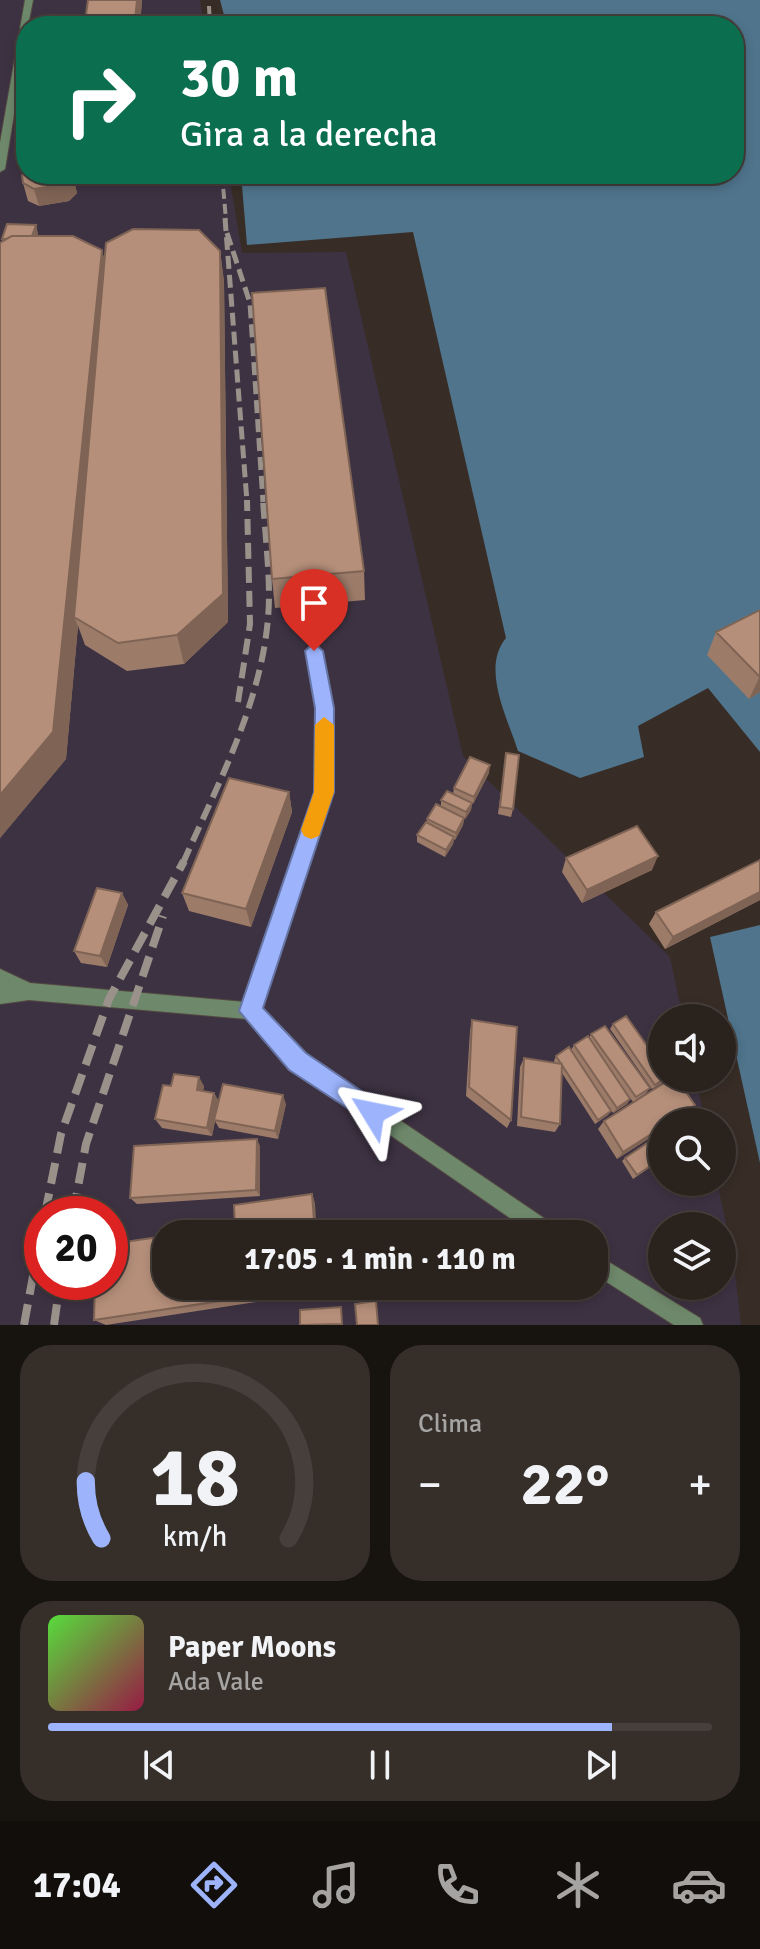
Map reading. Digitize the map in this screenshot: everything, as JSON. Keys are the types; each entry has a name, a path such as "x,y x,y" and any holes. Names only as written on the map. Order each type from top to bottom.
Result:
{"lane":[{"path":"0,169 16,76"},
{"path":"251,1011 324,792 324,708 314,651"},
{"path":"0,977 29,991"},
{"path":"0,995 29,991 251,1011 298,1061 530,1220"},
{"path":"608,1272 693,1325"}],"shaded area":[{"path":"0,0 200,0 202,16 16,16 16,184 231,184 242,253 346,252 463,756 670,957 680,1004 648,1004 648,1092 699,1092 702,1108 648,1108 648,1196 720,1196 723,1212 648,1212 648,1300 736,1300 736,1282 741,1325 0,1325"}],"water":[{"path":"220,0 760,0 760,752 708,688 638,726 644,757 580,778 518,751 498,693 496,678 499,650 506,638 413,232 247,245 242,184 744,184 744,16 224,16"},
{"path":"760,925 760,1163 736,1055 736,1004 725,1004 710,937"}],"building":[{"path":"88,0 137,0 135,16 86,16"},
{"path":"25,184 65,184 34,189"},
{"path":"7,224 36,225 32,236 2,239"},
{"path":"133,229 199,230 220,251 223,594 177,635 118,643 74,617 106,243"},
{"path":"12,236 73,236 102,250 53,732 0,795 0,243"},
{"path":"325,288 364,571 272,579 252,293"},
{"path":"760,610 760,677 716,632"},
{"path":"506,753 519,755 513,809 500,807"},
{"path":"470,757 490,765 474,797 454,788"},
{"path":"229,778 289,792 246,909 182,893"},
{"path":"447,791 472,803 466,812 441,800"},
{"path":"436,804 464,818 456,833 427,819"},
{"path":"426,822 454,837 446,850 417,835"},
{"path":"637,826 658,856 587,890 566,858"},
{"path":"760,860 760,892 673,937 656,912"},
{"path":"97,888 122,893 100,956 74,951"},
{"path":"626,1016 648,1047 648,1075 613,1024"},
{"path":"472,1020 517,1027 511,1120 469,1087"},
{"path":"605,1026 648,1089 636,1097 591,1034"},
{"path":"588,1036 630,1099 617,1108 574,1045"},
{"path":"569,1047 611,1111 598,1120 556,1056"},
{"path":"524,1058 562,1064 560,1124 521,1117"},
{"path":"174,1074 199,1077 197,1090 214,1093 207,1128 155,1119 163,1085 171,1086"},
{"path":"223,1084 283,1095 275,1131 214,1120"},
{"path":"650,1092 686,1092 695,1105 690,1108 648,1108 648,1136 623,1152 604,1121"},
{"path":"257,1139 256,1190 130,1198 134,1146"},
{"path":"648,1142 648,1168 637,1175 625,1158"},
{"path":"312,1194 314,1220 235,1220 234,1205"},
{"path":"152,1238 152,1300 227,1300 94,1320 95,1300 128,1300 128,1241"},
{"path":"376,1301 378,1325 357,1325 355,1304"},
{"path":"341,1307 342,1324 300,1325 300,1310"}],"railway":[{"path":"209,6 210,16"},
{"path":"223,184 226,220"},
{"path":"225,218 247,502"},
{"path":"227,233 250,303 263,502"},
{"path":"238,702 250,624 247,500"},
{"path":"183,862 240,734 260,666 267,632 269,597 263,500"},
{"path":"49,1196 61,1134 109,999 183,862"},
{"path":"76,1196 86,1144 163,916"},
{"path":"24,1325 29,1300"},
{"path":"54,1325 57,1300"}],"slow traffic":[{"path":"311,830 324,792 324,725"}],"route":[{"path":"314,651 324,708 324,792 251,1011 298,1061 373,1113"}]}
